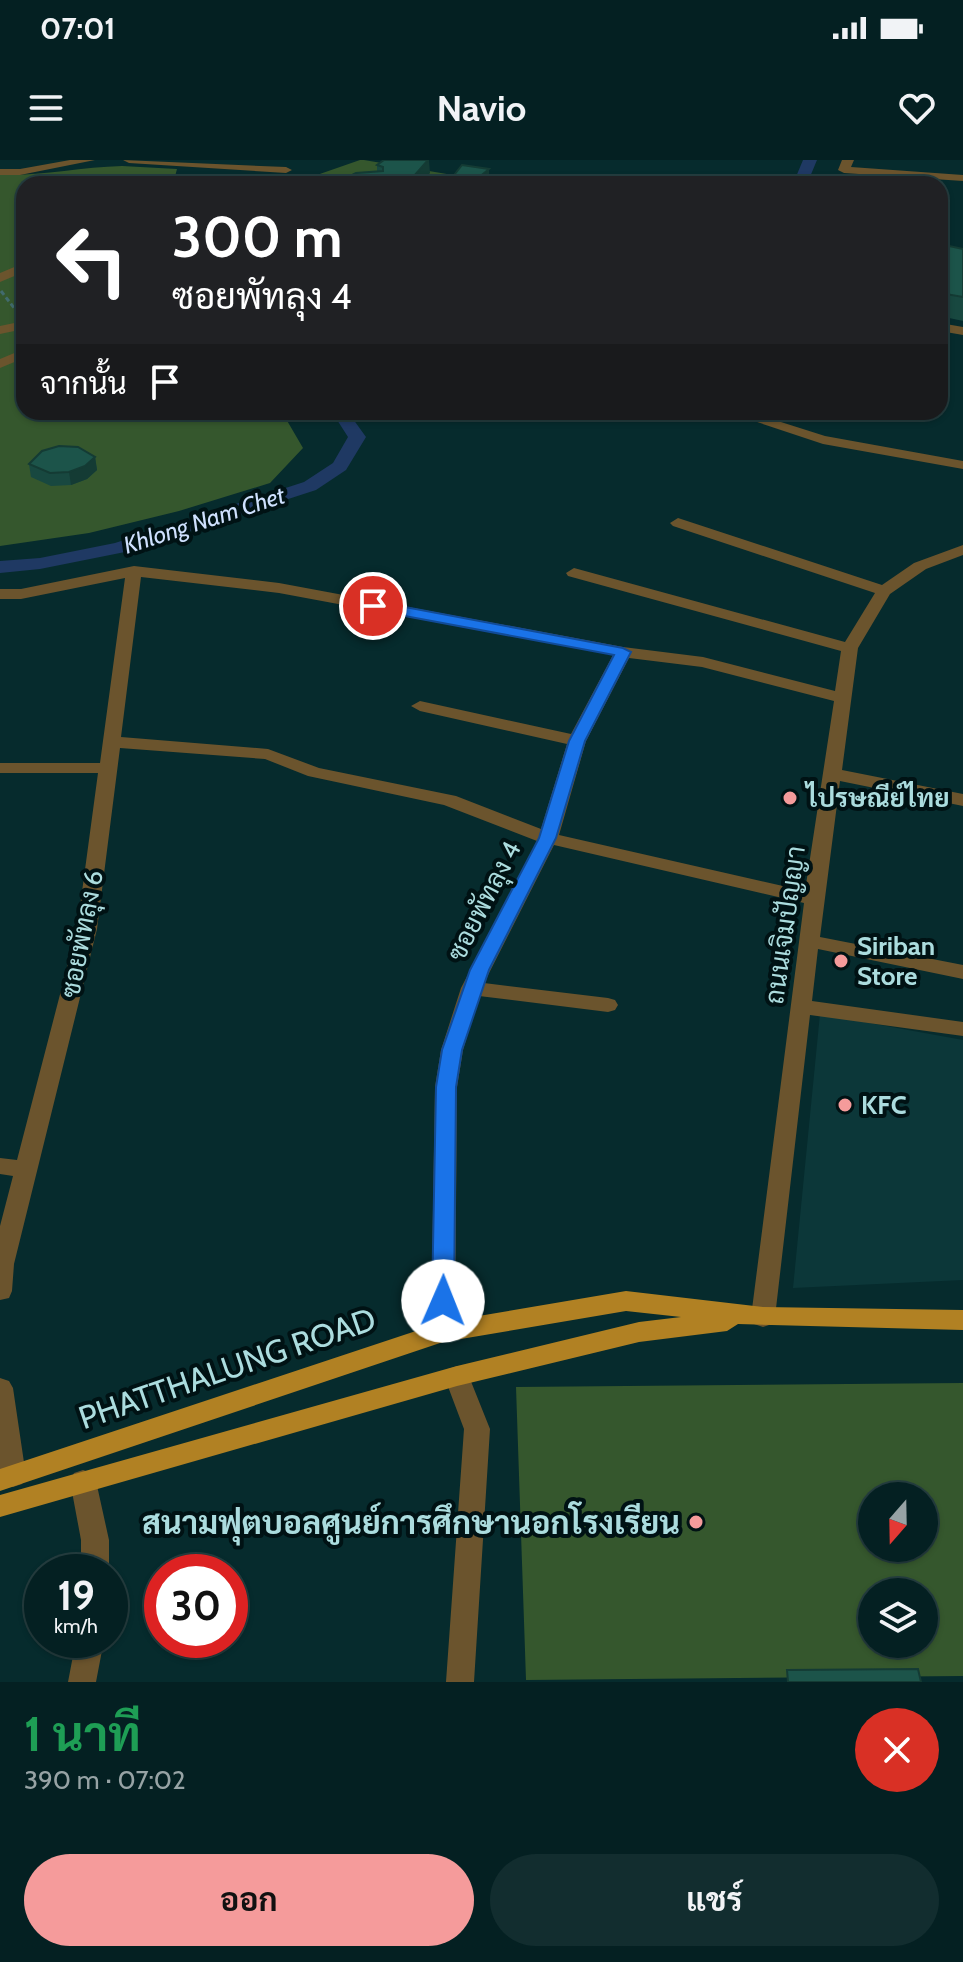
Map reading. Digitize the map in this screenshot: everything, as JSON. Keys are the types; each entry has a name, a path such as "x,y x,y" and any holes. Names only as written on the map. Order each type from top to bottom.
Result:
{"main road":[{"name":"PHATTHALUNG ROAD","path":"6,1478 443,1332 626,1301 763,1317 963,1320"},
{"name":"PHATTHALUNG ROAD","path":"0,1506 457,1376 639,1332 763,1317"}],"street":[{"path":"0,172 20,172 89,160"},
{"path":"129,160 286,170"},
{"path":"848,160 844,170 933,176"},
{"path":"759,420 823,440 963,465"},
{"path":"678,523 884,591"},
{"name":"ถนนเจิมปัญญา","path":"763,1317 800,1006 850,648 884,591 920,566 963,550"},
{"path":"0,594 21,594 134,571 279,588 623,652 703,662 841,698"},
{"name":"ซอยพัทลุง 6","path":"0,1291 2,1264 87,929 134,571"},
{"path":"574,573 850,648"},
{"name":"ซอยพัทลุง 4","path":"443,1332 446,1087 452,1050 471,988 548,838 577,741 623,652"},
{"path":"420,706 577,741"},
{"path":"112,742 268,754 314,772 449,800 548,838 814,899"},
{"path":"0,768 109,768"},
{"path":"833,774 963,800"},
{"path":"809,941 963,972"},
{"path":"471,988 608,1005"},
{"path":"800,1006 963,1029"},
{"path":"0,1166 27,1169"},
{"path":"457,1376 477,1429 460,1682"},
{"path":"0,1388 6,1478"},
{"path":"83,1481 95,1554"},
{"path":"82,1682 87,1658"}],"path":[{"path":"0,289 16,312"}],"shaded area":[{"path":"820,1014 963,1040 963,1280 793,1288"}],"green space":[{"path":"364,160 459,176 314,176"},
{"path":"91,168 177,169 175,176 16,176 16,420 287,420 303,448 270,483 179,511 89,533 0,546 0,175"},
{"name":"สนามฟุตบอลศูนย์การศึกษานอกโรงเรียน","path":"963,1383 963,1676 526,1680 516,1387"}],"building":[{"path":"384,160 428,160 414,176 350,176 383,171 383,167 377,165"},
{"path":"462,165 489,169 481,176 453,176"},
{"path":"948,246 963,249 963,297 948,294"},
{"path":"59,446 78,447 95,457 85,466 69,472 50,473 29,464 42,451"},
{"path":"918,1669 921,1682 788,1682 787,1670"}],"waterway":[{"name":"Khlong Nam Chet","path":"803,176 810,160"},
{"name":"Khlong Nam Chet","path":"0,567 80,557 119,548 310,486 340,466 357,437 345,420"}],"place":[{"name":"ไปรษณีย์ไทย","path":"790,798"},
{"name":"Siriban Store","path":"841,961"},
{"name":"KFC","path":"845,1105"},
{"name":"สนามฟุตบอลศูนย์การศึกษานอกโรงเรียน","path":"696,1522"}],"route":[{"path":"373,606 623,652 577,741 548,838 479,970 452,1050 446,1087 443,1301"}]}
